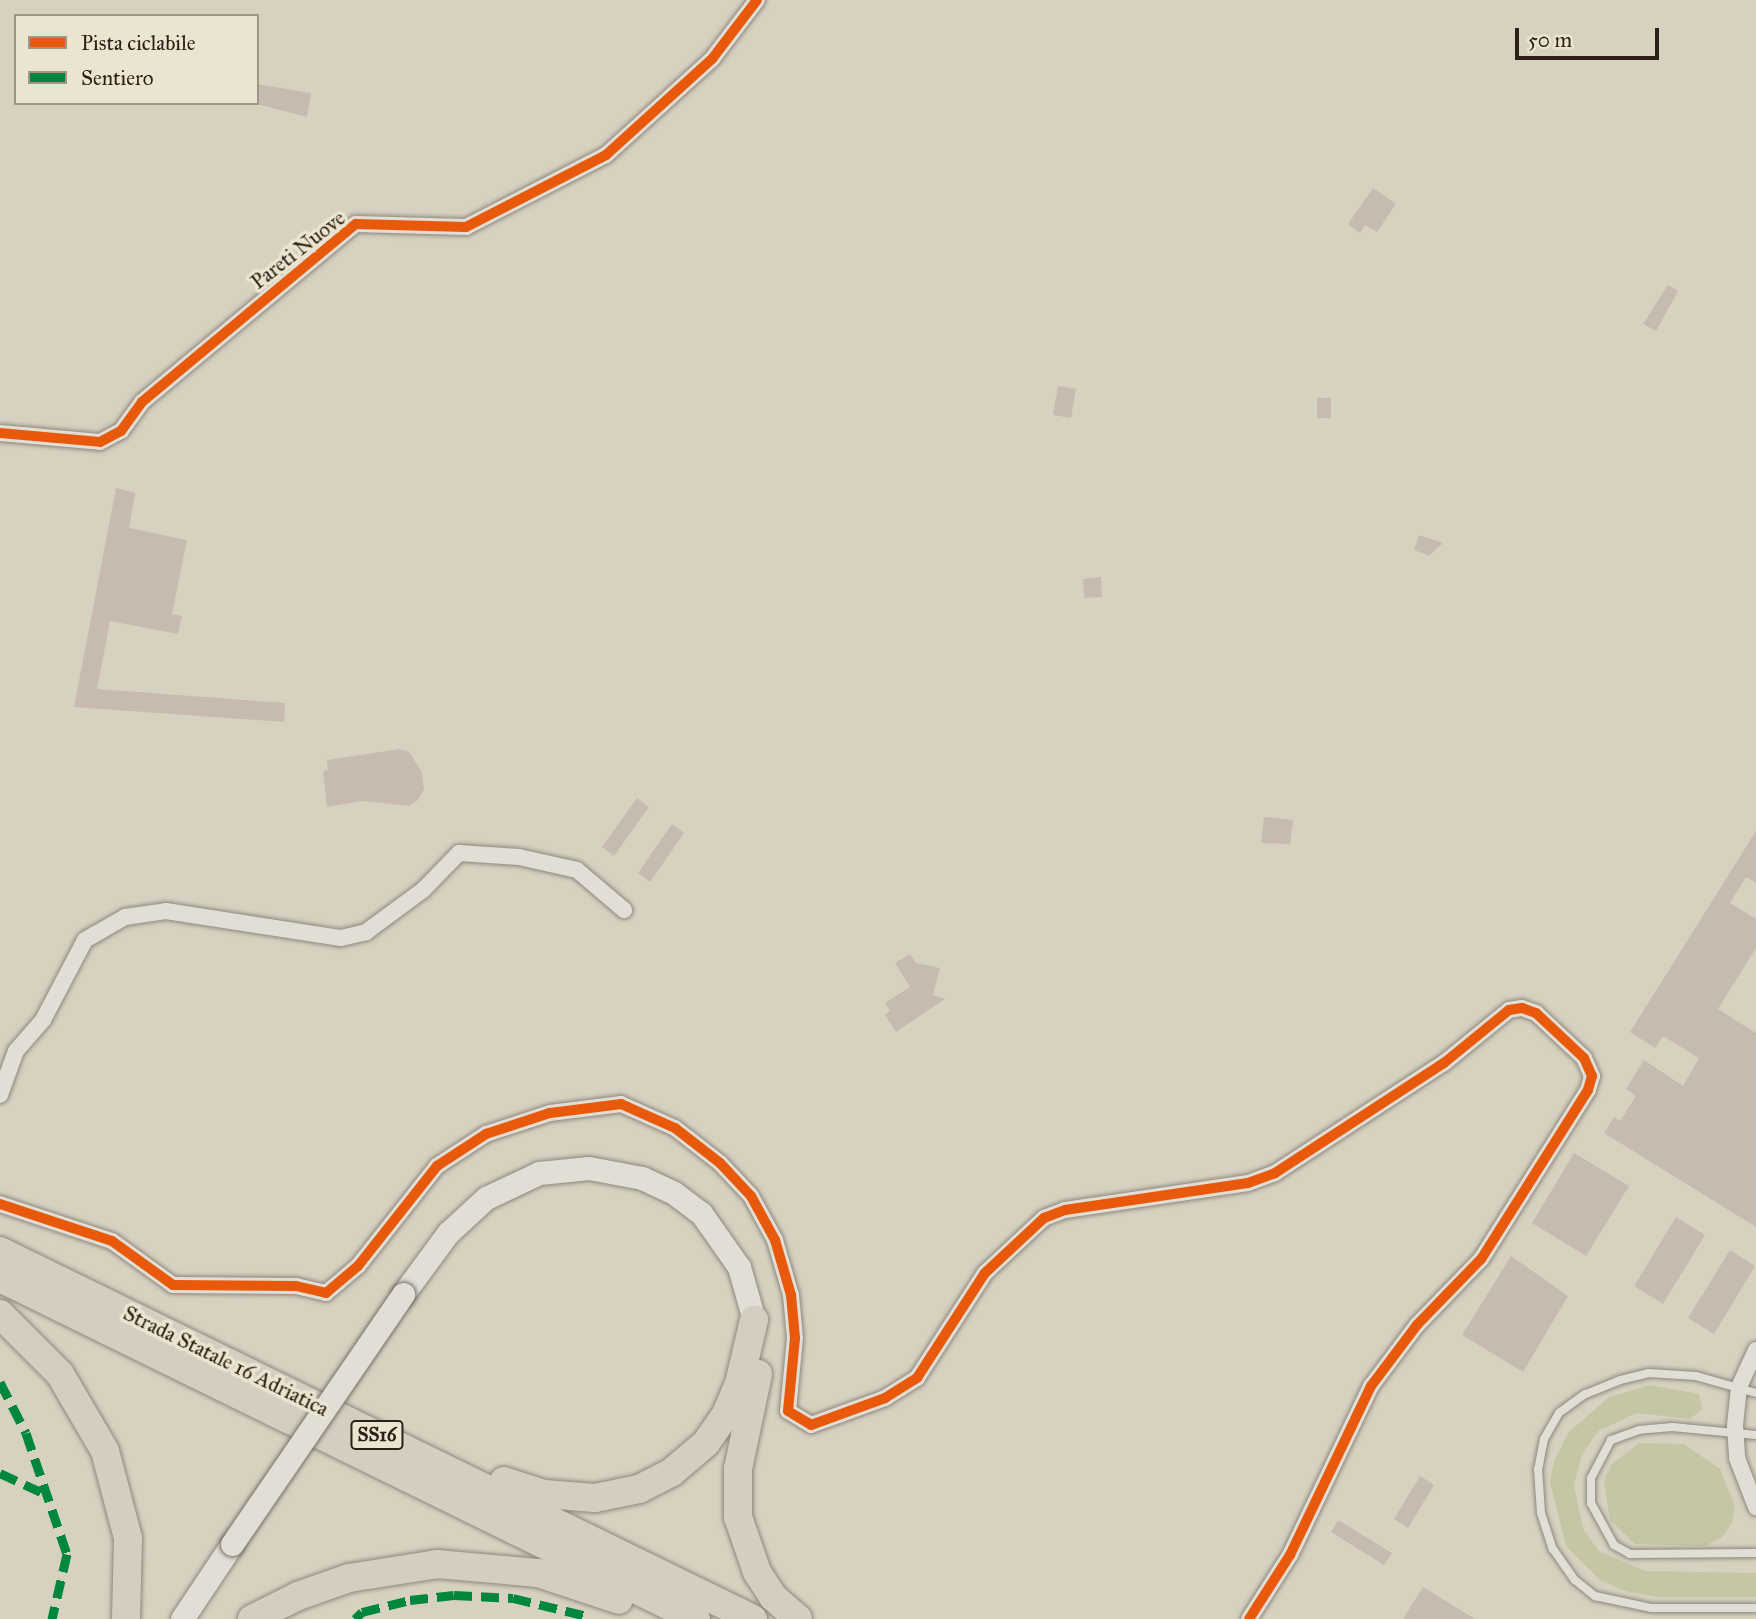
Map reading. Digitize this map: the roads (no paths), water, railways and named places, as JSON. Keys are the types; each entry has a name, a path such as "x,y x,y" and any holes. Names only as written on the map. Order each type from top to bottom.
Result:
{"highway":[{"name":"Strada Statale 16 Adriatica","path":"0,1251 753,1619"},
{"name":"Strada Statale 16 Adriatica","path":"0,1278 696,1619"},
{"path":"0,1314 61,1374 108,1459 128,1538 127,1619"},
{"name":"SS16","path":"341,1418 544,1494 578,1498 622,1494 672,1472 712,1436 739,1384 754,1320"},
{"path":"754,1320 758,1371 738,1469 737,1517 744,1546 760,1579 798,1619"},
{"path":"252,1619 298,1596 358,1576 456,1564 558,1578 664,1619"}],"main road":[{"path":"182,1619 403,1294 448,1233 486,1198 539,1173 598,1168 659,1185 701,1213 735,1258 754,1320"}],"street":[{"name":"Pareti Nuove","path":"0,433 100,442 121,431 142,402 356,224 466,227 606,155 712,59 757,0"},
{"path":"0,1095 16,1051 43,1020 85,940 125,917 166,911 341,939 366,932 423,890 459,853 519,857 577,870 624,910"},
{"path":"0,1204 112,1241 173,1285 296,1286 326,1293 358,1266 437,1166 456,1153 486,1134 550,1113 621,1104 675,1128 720,1163 751,1196 775,1240 791,1295 795,1338 788,1411 811,1425 885,1398 918,1378 985,1273 1044,1218 1090,1206 1248,1183 1275,1173 1444,1063 1509,1010 1522,1008 1536,1013 1584,1058 1592,1076 1588,1090 1481,1259 1417,1325 1371,1386 1290,1555 1249,1619"},
{"path":"1756,1350 1739,1387 1735,1434 1737,1458 1756,1507"}],"lane":[{"path":"1756,1393 1696,1376 1649,1373 1585,1394 1559,1413 1544,1439 1538,1469 1541,1513 1553,1549 1575,1580 1595,1596 1651,1608 1756,1608"},
{"path":"1756,1435 1672,1427 1639,1430 1611,1440 1591,1478 1591,1503 1614,1545 1630,1554 1756,1553"}]}
